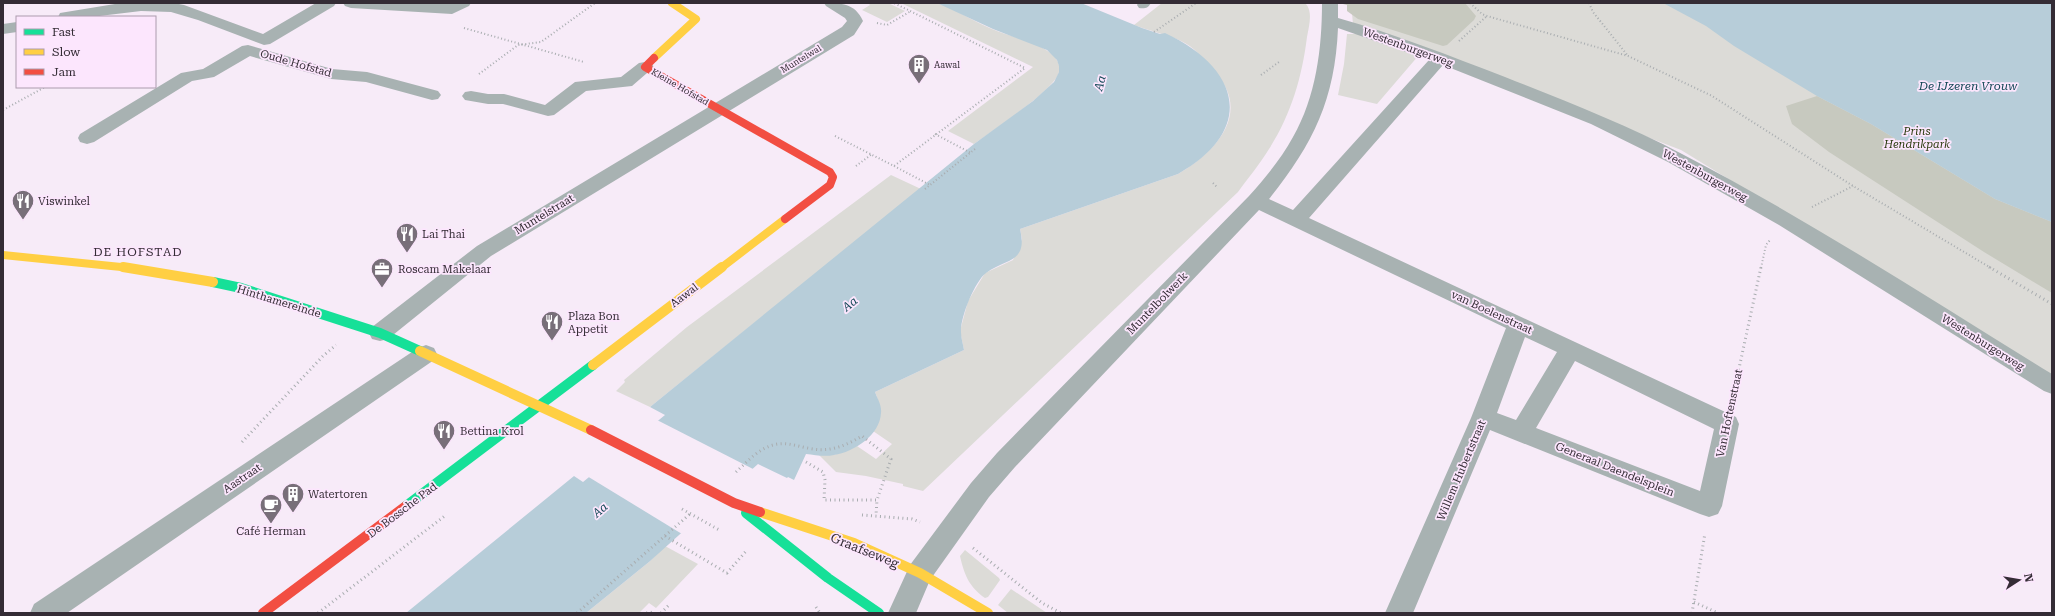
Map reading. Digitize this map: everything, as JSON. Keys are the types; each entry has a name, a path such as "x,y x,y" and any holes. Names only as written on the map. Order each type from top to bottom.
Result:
{"street":[{"path":"248,50 328,3"},
{"path":"351,3 458,6"},
{"name":"Kleine Hofstad","path":"672,3 696,19 645,67 718,109"},
{"path":"832,3 848,11 853,16 855,21"},
{"path":"71,16 95,11 140,7 190,6 264,40"},
{"name":"Westenburgerweg","path":"1330,12 1366,32 1440,58 1598,120 1675,158 1786,220 2052,385"},
{"name":"Muntelbolwerk","path":"902,613 920,573 980,490 1006,460 1256,201 1291,156 1304,136 1320,90 1330,12"},
{"name":"Muntelwal","path":"718,109 848,31 855,21"},
{"path":"3,29 16,27"},
{"name":"Oude Hofstad","path":"87,138 187,77 208,73 248,50 331,74 367,77 432,95"},
{"path":"1296,219 1440,58"},
{"path":"471,96 488,99 504,99 548,111 581,86 626,82 645,67"},
{"name":"Muntelstraat","path":"380,332 484,250 718,109"},
{"name":"Aawal","path":"539,405 830,185 833,177 830,172 718,109"},
{"name":"van Boelenstraat","path":"1256,201 1571,348 1727,424"},
{"name":"Hinthamereinde","path":"3,255 124,266 178,274 241,288 380,332 539,405"},
{"name":"Willem Hubertstraat","path":"1398,613 1483,418 1518,324"},
{"path":"1521,432 1571,348"},
{"name":"Aastraat","path":"52,608 426,354"},
{"name":"Graafseweg","path":"539,405 618,443 734,504 854,543 920,573 988,613"},
{"name":"De Bossche Pad","path":"263,613 539,405"},
{"name":"Generaal Daendelsplein","path":"1483,418 1709,506"},
{"name":"Van Hoftenstraat","path":"1709,506 1727,424"},
{"name":"Graafseweg","path":"734,504 828,578 879,613"}],"path":[{"path":"475,77 523,43 542,42 595,3"},
{"path":"894,3 1025,68 894,166"},
{"path":"1154,32 1196,3"},
{"path":"1470,3 1482,14 1487,16 1628,56 1712,96 1853,186 2052,304"},
{"path":"1589,3 1593,12 1628,56"},
{"path":"458,6 452,25 523,43 588,63"},
{"path":"855,21 887,24 911,11"},
{"path":"1440,58 1487,16"},
{"path":"1261,75 1279,62"},
{"path":"3,110 43,88"},
{"path":"935,134 971,153"},
{"path":"835,136 930,185"},
{"path":"925,189 975,150"},
{"path":"1213,184 1218,188"},
{"path":"1786,220 1853,186"},
{"name":"Van Hoftenstraat","path":"1727,424 1766,245 1786,220"},
{"path":"867,440 891,459 877,500 876,515"},
{"path":"806,462 820,467 824,472 824,500 877,500"},
{"path":"1692,613 1709,506"},
{"path":"666,536 726,572 749,547"},
{"path":"992,562 1042,603 1061,613"},
{"path":"1694,602 1718,613"},
{"path":"662,613 670,604"},
{"path":"647,613 649,611 652,613"}],"green space":[{"path":"868,3 888,3 905,11 887,22 862,10 870,5"},
{"path":"901,3 937,3 999,32 1036,44 1049,52 1055,58 1059,66 1059,72 1047,89 1008,120 974,144 948,131 1033,67"},
{"path":"1162,3 1306,4 1308,7 1310,15 1309,24 1299,81 1284,123 1262,160 1238,192 923,491 903,486 903,484 866,476 836,472 819,455 834,455 857,446 876,459 892,444 873,431 879,417 879,407 875,392 964,350 960,331 968,301 985,273 1013,260 1022,239 1020,229 1178,174 1211,149 1220,138 1227,126 1230,113 1230,100 1221,79 1198,53 1186,43 1134,25"},
{"name":"Prins Hendrikpark","path":"1351,3 2052,3 2052,377 1681,150 1353,24"},
{"path":"1347,34 1358,34 1419,55 1377,104 1338,95 1344,64"},
{"path":"891,175 921,189 650,407 616,391 625,382 624,380 687,327"},
{"path":"665,546 698,564 656,608 649,603 639,613 586,613 649,562"},
{"path":"965,550 1000,580 988,597 985,598 979,594 968,580 963,569 960,556"},
{"path":"1011,589 1047,613 1008,613 998,605"}],"shaded area":[{"path":"1339,3 1465,3 1476,16 1474,20 1447,45 1443,46 1358,19 1347,11 1347,5"},
{"path":"1817,96 1871,124 1995,199 2052,222 2052,293 1984,252 1829,152 1792,124 1786,106"}],"water":[{"name":"Aa","path":"937,3 1081,3 1142,28 1160,34 1165,33 1190,47 1210,63 1223,81 1229,100 1228,119 1220,138 1203,156 1178,174 1020,229 1022,240 1021,248 1018,254 1014,258 986,273 973,291 961,326 961,336 964,350 875,392 881,407 880,421 865,441 850,450 831,456 806,454 794,480 758,464 649,562 586,613 406,613 574,476 583,482 665,415 650,407 974,144 1033,101 1054,82 1059,72 1059,66 1057,60 1047,50 993,29"},
{"name":"De IJzeren Vrouw","path":"1663,3 2052,3 2052,222 1995,199 1871,124 1817,96 1734,46 1706,26"}],"pier":[{"path":"657,420 755,470 682,534 587,476"}],"traffic: fast":[{"path":"213,282 241,288 380,333 420,351"},
{"path":"406,506 593,365"},
{"path":"746,513 828,578 879,613"}],"traffic: slow":[{"path":"654,58 696,19 672,3"},
{"path":"593,365 785,219"},
{"path":"3,255 134,268 187,276 213,282"},
{"path":"420,351 591,430"},
{"path":"760,512 854,543 920,573 988,613"}],"traffic: jam":[{"path":"654,58 645,67 830,172 833,177 830,185 785,219"},
{"path":"591,430 734,503 760,512"},
{"path":"263,613 406,506"}],"place":[{"name":"Aawal","path":"919,84"},
{"name":"Viswinkel","path":"23,220"},
{"name":"Lai Thai","path":"407,254"},
{"name":"Roscam Makelaar","path":"382,288"},
{"name":"Plaza Bon Appetit","path":"552,342"},
{"name":"Bettina Krol","path":"444,450"},
{"name":"Watertoren","path":"293,514"},
{"name":"Café Herman","path":"271,524"}],"district":[{"name":"DE HOFSTAD","path":"138,252"}]}
